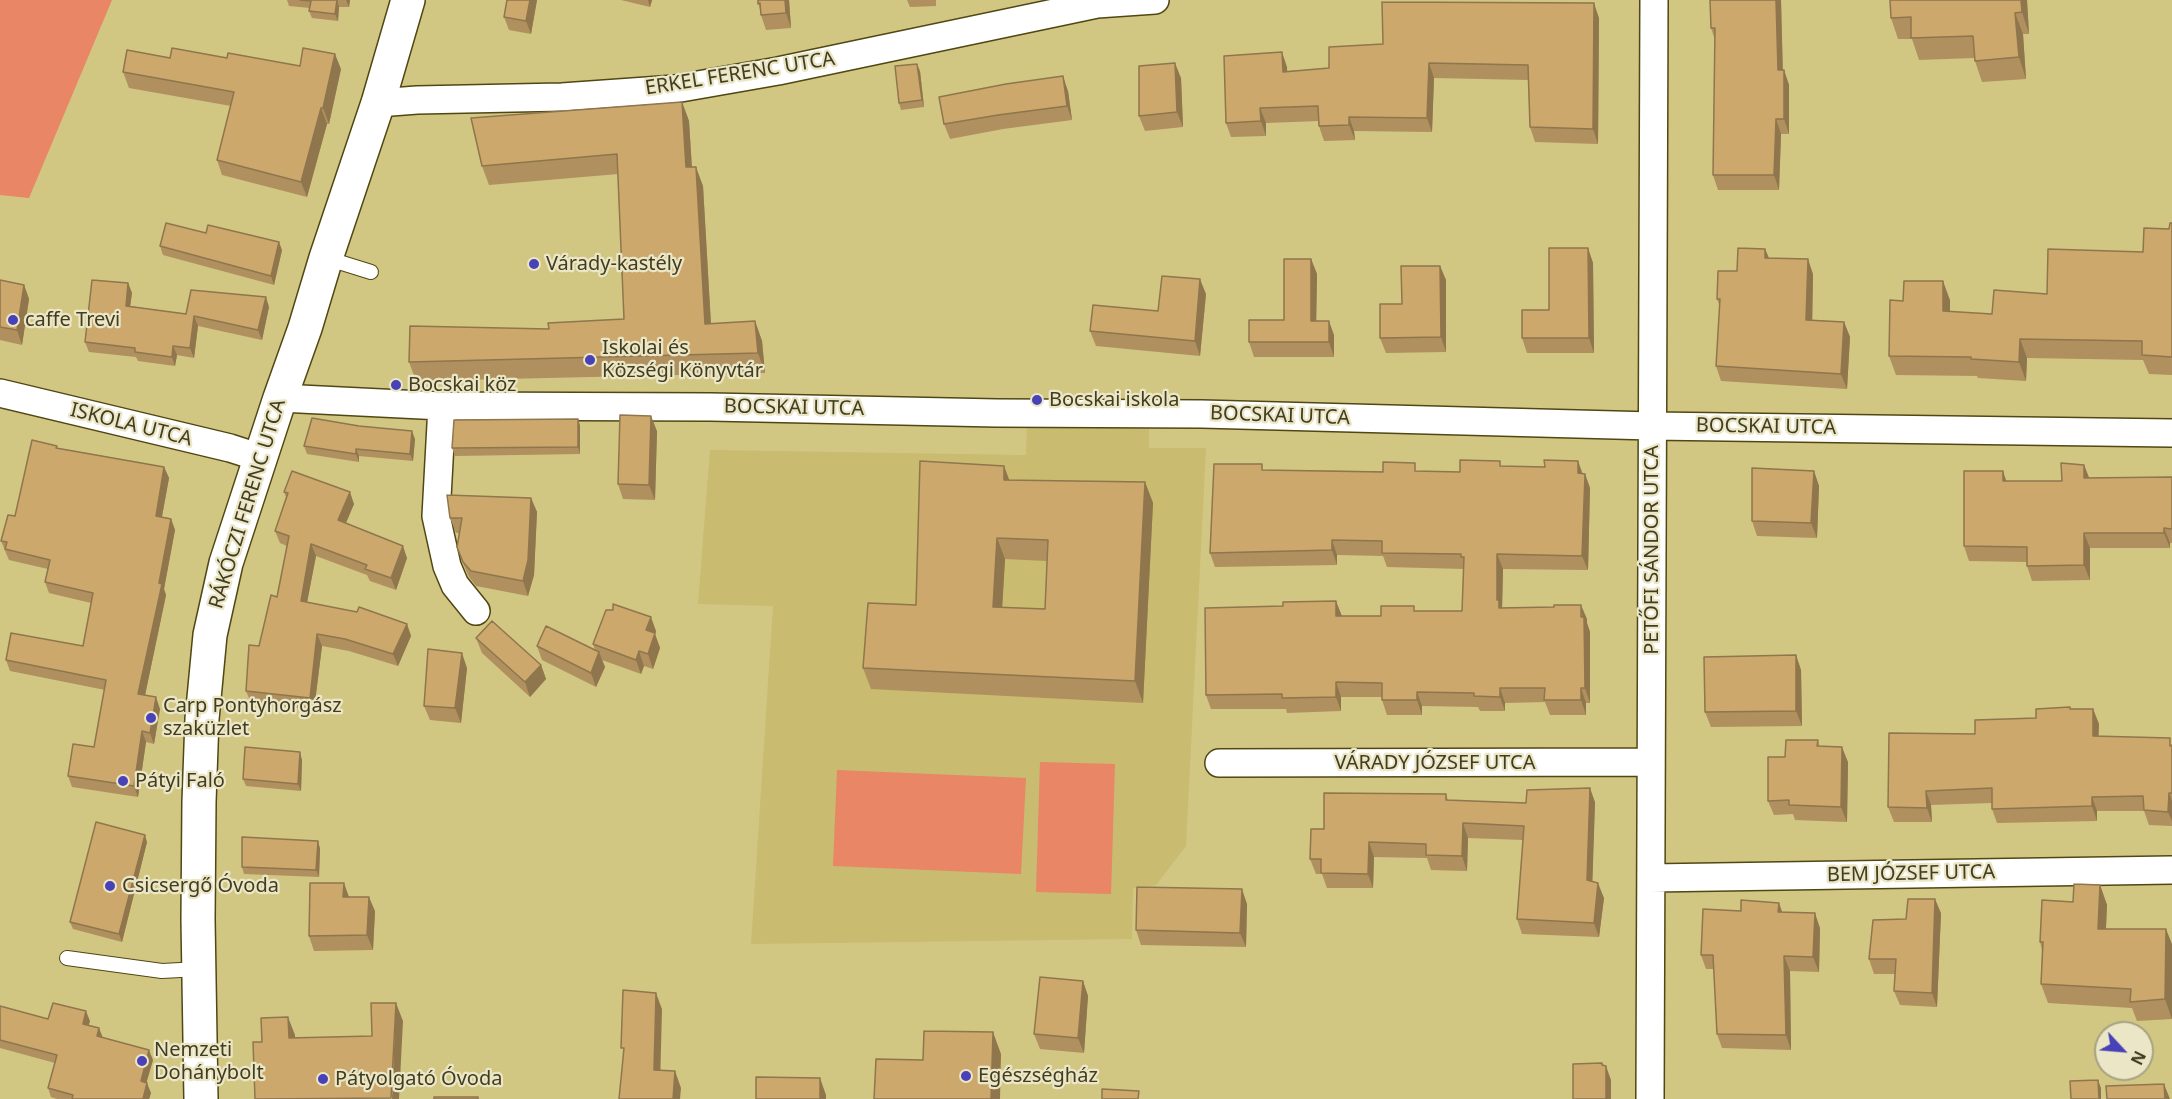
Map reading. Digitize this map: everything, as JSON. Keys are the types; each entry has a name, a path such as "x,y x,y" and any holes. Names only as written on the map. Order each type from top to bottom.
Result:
{"main road":[{"name":"RÁKÓCZI FERENC UTCA","path":"201,1099 198,919 201,731 210,635 226,563 378,103 408,0"}],"street":[{"name":"ERKEL FERENC UTCA","path":"378,103 562,97 675,89 778,71 1098,2 1155,0"},
{"name":"PETŐFI SÁNDOR UTCA","path":"1650,1099 1654,0"},
{"name":"ISKOLA UTCA","path":"0,393 230,448 261,458"},
{"name":"BOCSKAI UTCA","path":"280,398 442,406 699,406 1202,414 1652,426 2172,433"},
{"path":"442,406 436,516 447,566 455,585 476,611"},
{"name":"VÁRADY JÓZSEF UTCA","path":"1219,763 1651,762"},
{"name":"BEM JÓZSEF UTCA","path":"1651,878 2172,870"}],"lane":[{"path":"326,258 371,272"},
{"path":"67,958 162,971 199,969"}],"shaded area":[{"path":"0,0 112,0 29,198 0,195"},
{"path":"1027,425 1149,427 1149,448 1206,448 1186,846 1156,885 1133,888 1132,939 751,944 773,606 698,604 710,450 1026,455"},
{"path":"1040,762 1115,764 1111,894 1036,892"},
{"path":"837,770 1026,778 1021,874 833,866"}],"building":[{"path":"300,0 337,0 335,14 309,11 311,1"},
{"path":"507,0 530,0 526,21 504,17"},
{"path":"758,0 785,0 786,13 761,15"},
{"path":"1710,0 1776,0 1778,70 1784,70 1784,119 1776,119 1774,175 1713,175 1715,28 1711,28"},
{"path":"1890,0 2021,0 2022,12 2015,13 2019,57 1975,61 1973,36 1911,38 1911,17 1891,18"},
{"path":"1382,2 1594,3 1593,129 1530,127 1528,65 1429,63 1427,118 1349,117 1349,125 1319,126 1318,106 1260,108 1261,121 1226,123 1224,56 1282,52 1283,72 1329,68 1329,47 1383,44"},
{"path":"172,48 227,58 228,53 300,66 303,48 335,54 323,108 321,108 301,182 217,160 234,92 123,72 127,50 170,58"},
{"path":"1175,63 1177,112 1139,116 1139,66"},
{"path":"917,64 922,100 899,103 895,66"},
{"path":"1063,76 1067,106 944,124 939,97"},
{"path":"682,102 686,167 696,167 705,324 755,321 758,353 409,362 410,326 549,329 548,323 624,319 617,154 482,166 471,118"},
{"path":"166,223 206,233 208,225 279,242 271,276 160,246"},
{"path":"2172,223 2172,357 2142,355 2142,341 2020,339 2019,362 1971,359 1971,357 1889,356 1890,300 1903,301 1904,281 1943,281 1943,311 1992,314 1994,290 2047,294 2048,249 2143,252 2144,228 2169,229"},
{"path":"1549,248 1588,248 1589,338 1522,338 1522,310 1549,310"},
{"path":"1738,248 1765,249 1765,258 1808,259 1806,320 1844,322 1841,374 1716,366 1720,299 1717,299 1718,271 1737,271"},
{"path":"1284,259 1311,259 1311,321 1329,321 1329,342 1249,342 1249,320 1284,320"},
{"path":"1401,266 1440,266 1441,337 1380,338 1380,304 1402,304"},
{"path":"1162,276 1200,279 1195,341 1090,331 1093,305 1158,311"},
{"path":"0,280 24,285 17,330 0,327"},
{"path":"92,280 128,283 126,306 186,314 191,290 266,297 258,330 194,316 190,348 173,346 172,357 135,352 135,348 85,342"},
{"path":"620,415 651,416 649,485 618,484"},
{"path":"312,418 359,426 412,431 410,454 356,449 356,454 304,446"},
{"path":"578,419 578,447 452,448 454,420"},
{"path":"32,440 57,446 56,448 164,467 156,516 171,519 159,583 162,584 138,694 156,697 150,733 142,731 134,786 68,776 73,744 94,747 106,680 6,660 11,633 83,646 93,593 45,582 50,560 5,549 7,542 1,541 8,515 15,516"},
{"path":"1460,460 1500,461 1500,466 1545,467 1544,460 1578,461 1578,473 1585,474 1582,556 1497,554 1499,608 1581,605 1581,617 1584,617 1585,688 1581,688 1581,700 1544,700 1545,688 1500,688 1500,697 1474,696 1474,693 1417,692 1417,700 1382,700 1382,683 1336,682 1336,697 1282,698 1282,694 1206,695 1205,608 1283,606 1283,602 1336,601 1336,616 1381,616 1381,606 1414,606 1414,611 1462,611 1464,557 1461,557 1461,554 1382,553 1382,541 1332,540 1332,550 1210,553 1214,464 1262,464 1262,470 1383,472 1383,462 1415,463 1415,471 1460,472"},
{"path":"920,461 1004,466 1004,480 1145,482 1135,681 863,668 868,603 916,605","holes":["997,538 1048,540 1045,609 993,607"]},
{"path":"2061,463 2084,465 2084,478 2172,477 2172,529 2164,528 2164,533 2084,533 2084,565 2027,566 2027,547 1964,546 1964,471 2003,471 2003,481 2062,481"},
{"path":"1752,468 1814,471 1811,523 1752,521"},
{"path":"292,471 350,492 338,520 403,546 391,578 365,569 367,565 311,544 301,601 357,612 359,607 407,624 393,654 345,639 317,634 310,698 246,691 249,645 259,646 271,595 277,597 289,536 275,531 288,493 284,492"},
{"path":"447,495 531,498 528,560 523,581 471,571 463,562 457,547 462,518 450,518"},
{"path":"613,604 651,617 646,630 655,633 648,654 639,651 636,660 593,644 606,610 613,610"},
{"path":"492,621 541,665 525,682 476,638"},
{"path":"546,626 599,652 591,673 537,646"},
{"path":"428,649 462,653 455,708 424,706"},
{"path":"1796,655 1796,711 1705,712 1704,657"},
{"path":"2070,707 2070,709 2093,709 2093,736 2170,738 2172,793 2169,793 2168,812 2144,810 2143,796 2092,797 2092,806 1992,809 1992,788 1926,791 1927,808 1888,807 1889,733 1975,734 1975,720 2036,718 2036,709"},
{"path":"1786,740 1818,740 1817,746 1842,747 1841,807 1789,805 1789,800 1768,801 1768,757 1785,757"},
{"path":"245,747 300,752 298,784 243,779"},
{"path":"1590,788 1587,880 1598,883 1594,923 1517,919 1524,826 1463,823 1462,856 1426,855 1426,844 1369,842 1368,874 1321,873 1321,859 1310,859 1311,829 1324,829 1324,793 1446,794 1446,800 1526,803 1527,790"},
{"name":"Csicsergő Óvoda","path":"96,822 145,835 119,934 70,922"},
{"path":"242,837 318,841 316,870 242,867"},
{"path":"310,883 344,883 343,897 369,897 367,935 309,936"},
{"path":"2074,884 2100,885 2098,929 2166,929 2165,999 2130,1002 2131,989 2041,984 2042,900 2073,902"},
{"path":"1137,887 1242,889 1240,933 1136,930"},
{"path":"1908,899 1935,899 1932,993 1894,991 1896,959 1869,959 1873,920 1906,919"},
{"path":"1741,900 1779,903 1778,912 1815,913 1813,957 1784,956 1786,1035 1717,1034 1713,955 1701,955 1703,909 1741,911"},
{"path":"1040,977 1083,981 1078,1038 1034,1034"},
{"path":"623,990 656,993 654,1070 675,1071 673,1099 619,1099 624,1048 621,1048"},
{"path":"53,1003 86,1011 83,1024 99,1028 97,1036 149,1050 141,1081 147,1083 143,1099 72,1099 73,1095 48,1088 57,1055 0,1040 0,1006 48,1019"},
{"name":"Pátyolgató Óvoda","path":"371,1003 396,1003 391,1098 255,1099 253,1042 262,1042 261,1018 288,1017 289,1038 372,1036"},
{"path":"924,1031 993,1032 991,1099 874,1099 876,1059 923,1060"},
{"path":"1602,1063 1606,1066 1606,1099 1573,1099 1573,1064"},
{"path":"756,1077 820,1078 820,1099 756,1099"},
{"path":"2070,1081 2098,1081 2099,1099 2071,1099"},
{"path":"2164,1084 2165,1099 2107,1099 2106,1086"},
{"path":"1102,1089 1139,1091 1138,1099 1102,1099"},
{"path":"434,1097 478,1097 478,1099 434,1099"}],"place":[{"name":"Várady-kastély","path":"534,264"},
{"name":"caffe Trevi","path":"13,320"},
{"name":"Iskolai és Községi Könyvtár","path":"590,360"},
{"name":"Bocskai köz","path":"396,385"},
{"name":"Bocskai iskola","path":"1037,400"},
{"name":"Carp Pontyhorgász szaküzlet","path":"151,718"},
{"name":"Pátyi Faló","path":"123,781"},
{"name":"Csicsergő Óvoda","path":"110,886"},
{"name":"Nemzeti Dohánybolt","path":"142,1061"},
{"name":"Egészségház","path":"966,1076"},
{"name":"Pátyolgató Óvoda","path":"323,1079"}]}
